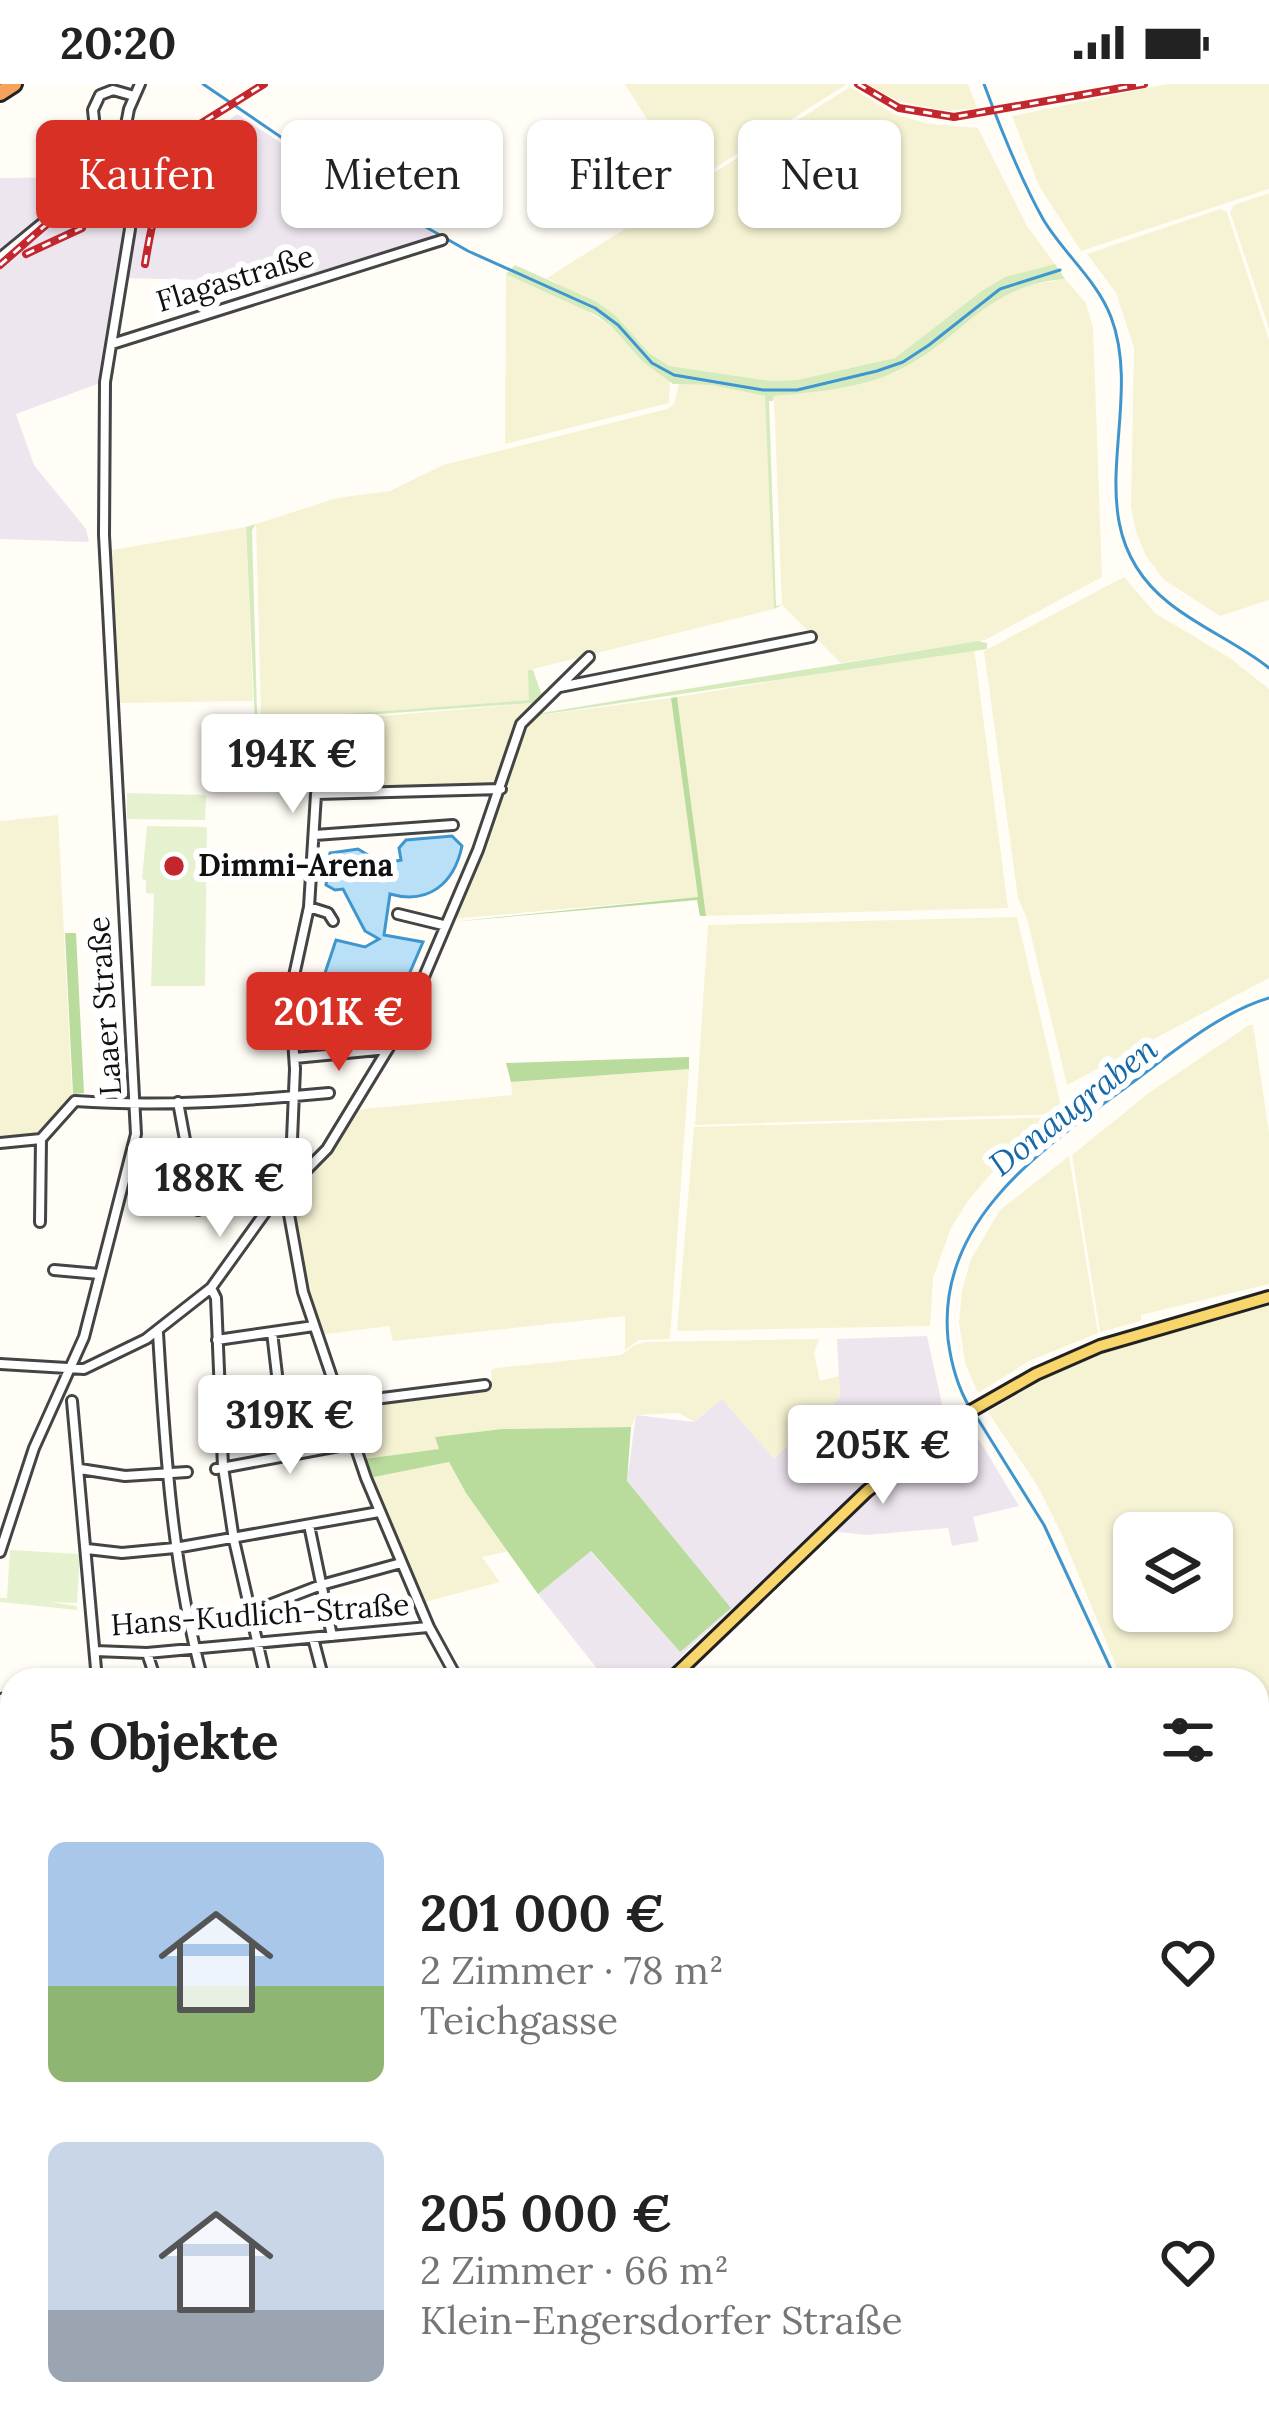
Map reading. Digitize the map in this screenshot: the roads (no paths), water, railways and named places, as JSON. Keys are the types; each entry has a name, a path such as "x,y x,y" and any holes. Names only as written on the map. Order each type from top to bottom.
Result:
{"highway":[{"path":"0,93 14,84"}],"main road":[{"path":"682,1668 877,1481 964,1415 1036,1374 1100,1346 1269,1297"}],"street":[{"name":"Laaer Straße","path":"0,1552 5,1518 88,1324 135,1143 106,579 103,428 111,344 129,246 125,130 140,84"},
{"path":"0,258 100,176 93,110 100,95 113,90 134,96"},
{"name":"Flagastraße","path":"111,344 442,240"},
{"path":"560,687 811,637"},
{"path":"0,1364 84,1369 158,1331 211,1288 285,1192 336,1137 411,1004 501,789 521,724 589,657"},
{"path":"302,1174 291,1162 295,1058 290,1004 309,908 316,794 501,789"},
{"path":"315,835 453,825"},
{"path":"309,908 329,914 333,921"},
{"path":"398,914 443,925"},
{"path":"290,1004 325,1016 411,1004"},
{"path":"295,1058 388,1049"},
{"path":"40,1222 41,1139 75,1101 135,1104 329,1093"},
{"path":"178,1102 198,1210"},
{"path":"0,1144 41,1139"},
{"path":"285,1192 302,1288 379,1511 451,1668"},
{"path":"54,1270 99,1274"},
{"path":"211,1288 216,1298 220,1468 263,1668"},
{"path":"218,1340 314,1325"},
{"path":"158,1331 166,1475 200,1668"},
{"path":"220,1402 279,1392 272,1333"},
{"path":"343,1402 485,1385"},
{"path":"72,1401 96,1668"},
{"path":"220,1468 356,1443"},
{"path":"80,1469 125,1476 187,1472"},
{"path":"87,1550 176,1549 379,1511"},
{"path":"309,1526 332,1636"},
{"path":"251,1612 321,1585 401,1563"},
{"name":"Hans-Kudlich-Straße","path":"95,1651 147,1653 429,1627"},
{"path":"314,1638 321,1668"},
{"path":"147,1653 152,1668"}],"water":[{"path":"452,836 462,846 446,881 427,894 390,894 384,935 423,942 404,986 343,1002 319,991 336,940 365,947 379,939 365,931 343,889 326,885 330,853 358,849 383,864 401,860 399,848 406,840"}],"waterway":[{"path":"203,84 350,184 468,251 595,308 618,325 652,363 674,375 763,390 797,390 877,371 929,345 1000,289 1060,270"},
{"name":"Donaugraben","path":"984,84 1043,219 1111,317 1120,353 1116,466 1123,539 1140,572 1169,603 1269,668"},
{"name":"Donaugraben","path":"970,1408 951,1357 949,1296 959,1258 978,1223 1002,1191 1063,1134 1196,1036 1269,998"},
{"name":"Donaugraben","path":"976,1416 1044,1525 1110,1668"}],"railway":[{"path":"0,265 63,210 264,84"},
{"path":"858,84 899,108 954,117 1144,84"},
{"path":"26,254 82,228"},
{"path":"145,264 152,228"}],"place":[{"name":"Dimmi-Arena","path":"174,866"}]}
